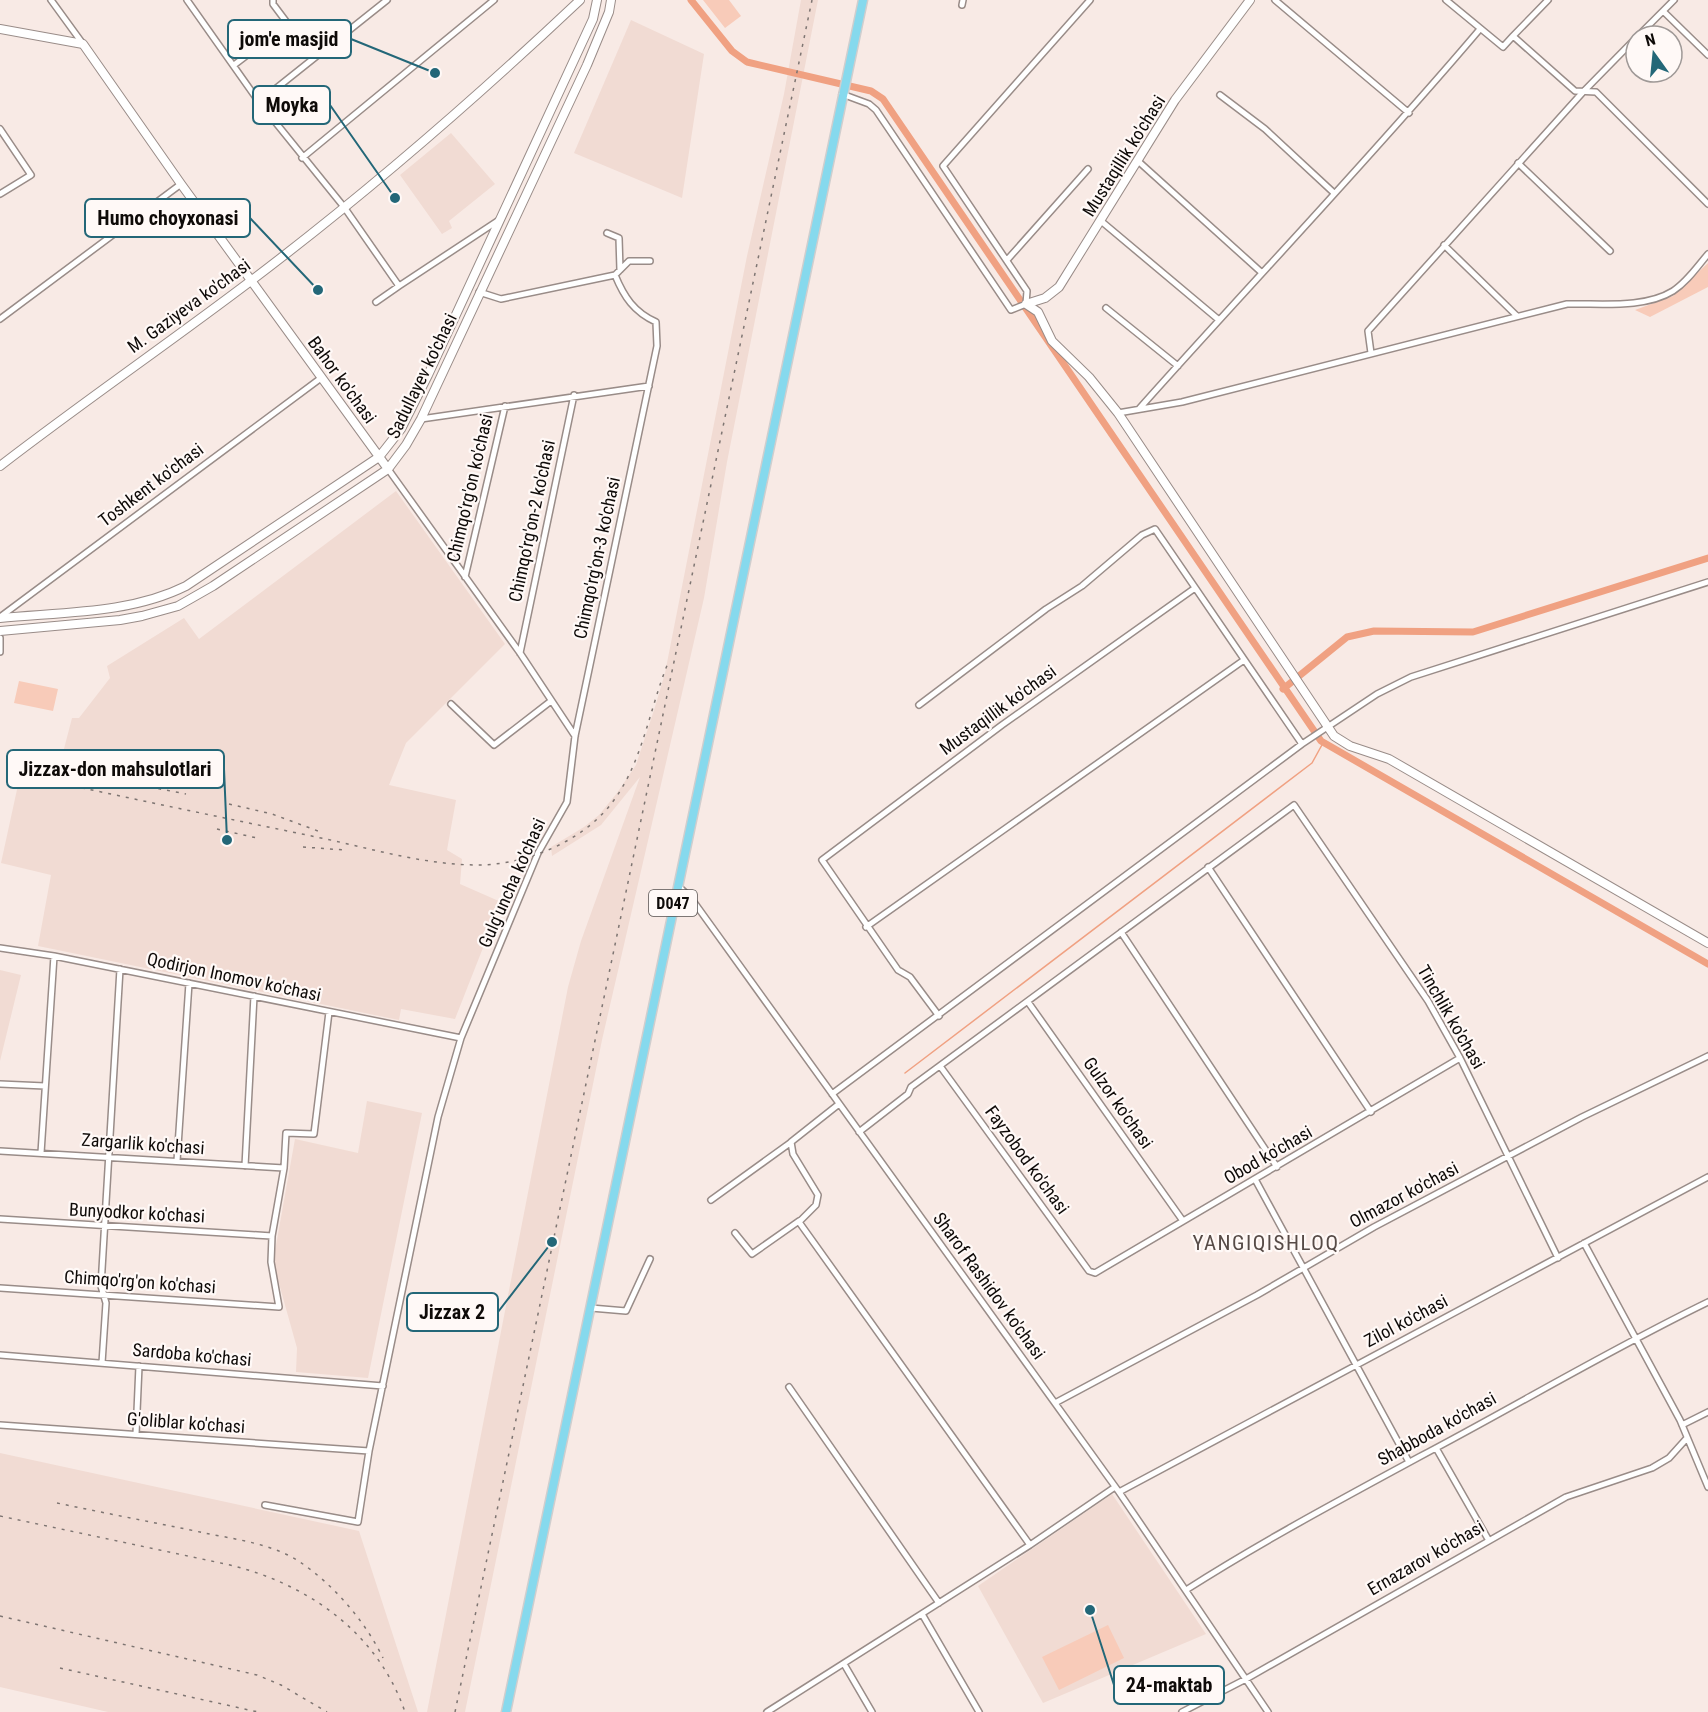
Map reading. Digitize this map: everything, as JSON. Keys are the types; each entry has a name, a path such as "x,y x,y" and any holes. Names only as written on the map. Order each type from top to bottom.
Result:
{"main road":[{"name":"D047","path":"506,1712 845,77 863,0"}],"street":[{"path":"51,0 83,44"},
{"path":"187,0 302,158 344,207 399,286"},
{"path":"234,65 288,24 273,4 273,0"},
{"path":"260,102 387,0"},
{"path":"302,158 494,0"},
{"name":"M. Gaziyeva ko'chasi","path":"0,465 90,396 252,280 344,207 475,99 580,0"},
{"path":"0,618 123,606 166,597 379,457 407,419 593,19 597,0"},
{"name":"Sadullayev ko'chasi","path":"0,631 131,618 178,606 213,586 388,469 406,445 421,419 586,65 609,12 611,0"},
{"path":"1090,0 943,166 1027,291 1026,304 1038,312 1052,341 1089,378 1118,413 1334,736 1350,746 1389,759 1708,943"},
{"name":"Mustaqillik ko'chasi","path":"842,94 869,104 876,110 1011,310 1045,298 1059,287 1175,100 1250,0"},
{"path":"1275,0 1409,113"},
{"path":"1446,0 1503,47 1548,0"},
{"path":"1650,24 1674,0"},
{"path":"1663,10 1708,55"},
{"path":"0,29 83,44"},
{"path":"1139,409 1261,272 1409,113 1480,29"},
{"path":"1513,36 1575,91 1596,92 1708,204"},
{"name":"Bahor ko'chasi","path":"83,44 181,184 520,652 575,736"},
{"path":"1371,353 1368,331 1518,163 1624,50"},
{"path":"1220,95 1265,129 1334,193"},
{"path":"0,129 31,175 0,194"},
{"path":"1138,161 1261,272"},
{"path":"1518,163 1610,250"},
{"path":"1007,260 1088,169"},
{"path":"0,319 181,184"},
{"path":"376,302 500,220"},
{"path":"1101,221 1219,320"},
{"path":"607,233 619,238 620,270"},
{"path":"1444,245 1517,316"},
{"path":"1118,413 1182,402 1567,304 1641,300 1671,292 1687,279 1708,254"},
{"path":"479,292 501,299 615,275 629,261 650,261"},
{"name":"Chimqo'rg'on-3 ko'chasi","path":"575,736 657,346 656,322 645,317 626,299 615,275"},
{"path":"1106,308 1178,366"},
{"name":"Toshkent ko'chasi","path":"0,618 321,378"},
{"path":"421,419 574,395 649,386"},
{"name":"Chimqo'rg'on-2 ko'chasi","path":"520,652 574,395"},
{"name":"Chimqo'rg'on ko'chasi","path":"465,577 504,406"},
{"path":"919,705 1046,609 1082,586 1142,535 1155,529 1302,744"},
{"path":"832,1094 1302,744 1377,694 1411,677 1708,582"},
{"name":"Mustaqillik ko'chasi","path":"866,927 822,860 929,778 1195,588"},
{"path":"0,638 0,652"},
{"path":"939,1016 910,977 898,970 866,927 1244,660"},
{"path":"451,704 494,745 551,701"},
{"name":"Gulg'uncha ko'chasi","path":"265,1504 358,1522 369,1451 438,1117 461,1038 538,853 567,802 575,736"},
{"name":"Tinchlik ko'chasi","path":"1208,867 1294,805 1428,1001 1460,1058 1558,1258"},
{"path":"859,1132 908,1095 911,1088 1208,867 1371,1112"},
{"name":"Sharof Rashidov ko'chasi","path":"677,885 691,898 1119,1492 1268,1712"},
{"path":"1121,932 1277,1167"},
{"name":"Qodirjon Inomov ko'chasi","path":"0,948 54,956 461,1038"},
{"path":"41,1153 54,956"},
{"path":"102,1363 106,1303 103,1295 104,1226 120,969"},
{"path":"177,1161 189,983"},
{"path":"245,1166 254,996"},
{"name":"Gulzor ko'chasi","path":"1028,1002 1183,1221"},
{"path":"272,1236 284,1168 286,1133 314,1134 329,1012"},
{"name":"Olmazor ko'chasi","path":"1055,1403 1128,1366 1304,1266 1582,1117 1708,1056"},
{"name":"Obod ko'chasi","path":"1089,1271 1102,1270 1183,1221 1256,1181 1460,1058"},
{"name":"Fayzobod ko'chasi","path":"940,1066 1089,1271"},
{"path":"0,1084 45,1086"},
{"path":"711,1200 839,1104"},
{"path":"735,1233 753,1254 799,1221 816,1205 818,1195 793,1154 791,1142"},
{"name":"Zargarlik ko'chasi","path":"0,1150 284,1168"},
{"name":"Zilol ko'chasi","path":"1119,1492 1708,1177"},
{"path":"1256,1181 1409,1462"},
{"name":"Bunyodkor ko'chasi","path":"0,1219 272,1236"},
{"path":"799,1221 1030,1545"},
{"name":"Chimqo'rg'on ko'chasi","path":"0,1288 279,1307 271,1262 272,1236"},
{"path":"1584,1243 1637,1337 1682,1425 1708,1487"},
{"path":"591,1308 626,1311 650,1259"},
{"name":"Shabboda ko'chasi","path":"1186,1590 1238,1556 1637,1337 1708,1302"},
{"name":"Sardoba ko'chasi","path":"0,1355 382,1386"},
{"path":"136,1434 140,1366"},
{"path":"789,1387 939,1603"},
{"path":"1682,1425 1708,1412"},
{"name":"G'oliblar ko'chasi","path":"0,1425 369,1451"},
{"name":"Ernazarov ko'chasi","path":"1182,1712 1246,1679 1488,1539 1566,1497 1652,1468 1669,1458 1687,1438"},
{"path":"1436,1448 1488,1539"},
{"path":"772,1711 1030,1545 1115,1487"},
{"path":"922,1614 979,1712"},
{"path":"844,1664 872,1712"}],"shaded area":[{"path":"703,0 729,0 741,16 725,28"},
{"path":"801,0 818,0 727,462 704,598 602,1040 465,1712 427,1712 568,987 581,941 640,777 601,825 552,856 551,847 599,815 617,793 636,765 655,707 665,673 747,256 784,94"},
{"path":"631,20 704,54 682,198 574,153"},
{"path":"451,133 495,184 449,221 452,228 442,234 400,175"},
{"path":"1708,263 1708,287 1650,317 1635,310 1673,296"},
{"path":"396,491 505,644 406,743 389,785 456,800 447,850 462,859 460,884 501,902 455,1019 401,1009 399,1020 38,946 51,875 1,863 23,762 58,772 72,718 79,718 110,678 107,666 184,618 199,639"},
{"path":"19,681 58,689 53,711 14,703"},
{"path":"0,970 21,975 0,1061"},
{"path":"367,1101 422,1113 368,1378 296,1372 297,1348 273,1262 295,1139 358,1153"},
{"path":"0,1453 359,1531 418,1712 108,1712 0,1687"},
{"path":"1112,1494 1206,1634 1043,1703 978,1586"},
{"path":"1108,1625 1124,1658 1059,1690 1042,1657"}],"waterway":[{"path":"691,0 732,51 747,62 871,91 883,99 1321,741 1708,964"},
{"path":"1283,689 1347,637 1374,631 1473,632 1708,558"},
{"path":"905,1073 1312,763 1323,743"}],"railway":[{"path":"455,1712 812,0"},
{"path":"64,784 421,860 478,865 509,862 540,853 570,839 595,821 610,805 623,787 633,767 668,663"},
{"path":"114,780 186,794"},
{"path":"229,804 272,814 318,831"},
{"path":"217,829 257,838"},
{"path":"303,847 345,850"},
{"path":"57,1503 252,1542 277,1550 313,1571 348,1605 376,1644 383,1658"},
{"path":"0,1516 230,1565 286,1585 313,1599 337,1616 358,1636 377,1658 393,1684 405,1712"},
{"path":"0,1616 257,1675 281,1685 327,1712"},
{"path":"60,1668 258,1712"}],"place":[{"name":"jom'e masjid","path":"435,73"},
{"name":"Moyka","path":"395,198"},
{"name":"Humo choyxonasi","path":"318,290"},
{"name":"Jizzax-don mahsulotlari","path":"227,840"},
{"name":"Jizzax 2","path":"552,1242"},
{"name":"24-maktab","path":"1090,1610"}],"district":[{"name":"YANGIQISHLOQ","path":"1266,1243"}]}
